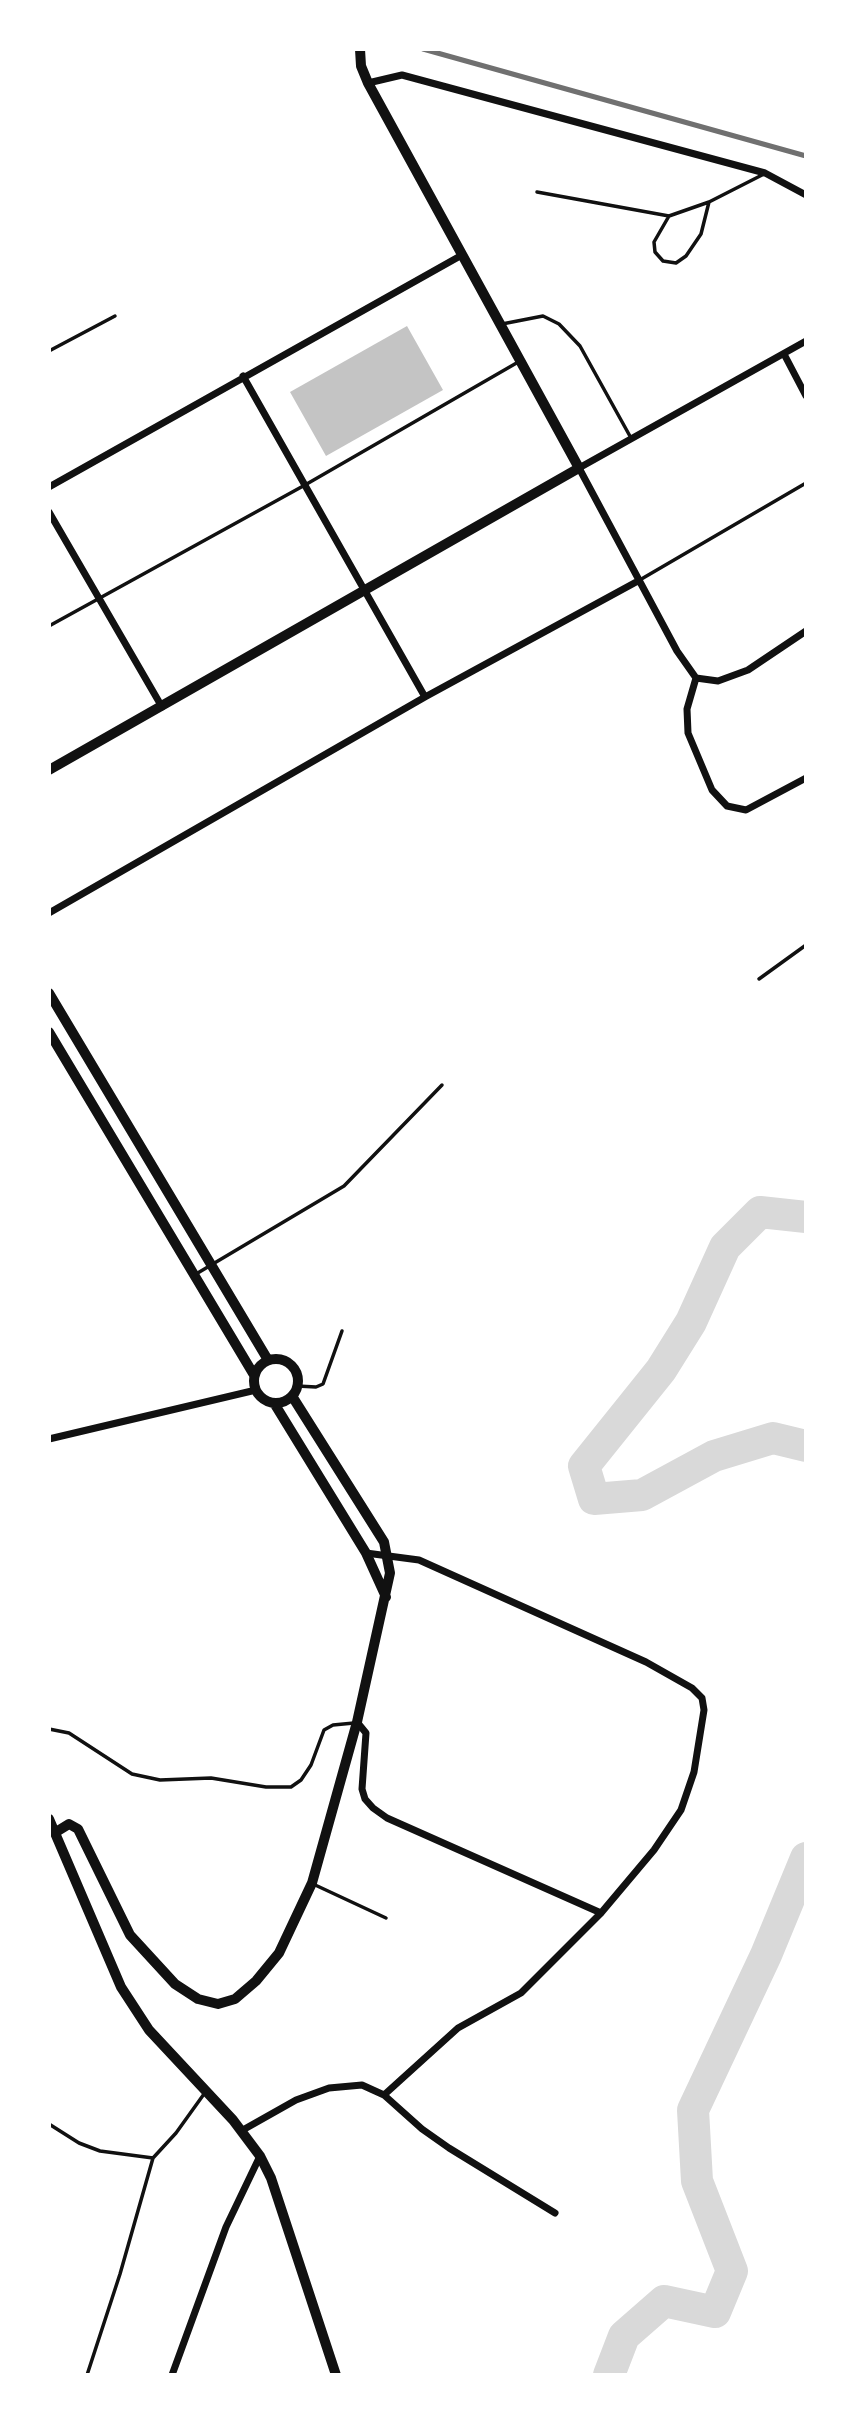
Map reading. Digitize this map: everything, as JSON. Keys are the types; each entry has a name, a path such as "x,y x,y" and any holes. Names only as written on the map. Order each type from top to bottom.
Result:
{"main road":[{"path":"49,770 579,468 368,82 361,66 360,49"}],"street":[{"path":"368,82 402,75 765,173 806,195"},
{"path":"49,487 462,255"},
{"path":"806,341 579,468 638,581 677,651 696,678 718,681 748,670 806,631"},
{"path":"784,354 806,396"},
{"path":"243,376 425,697"},
{"path":"49,512 162,707"},
{"path":"49,913 425,697 638,581"},
{"path":"696,678 687,709 688,733 712,790 727,806 746,810 806,778"},
{"path":"49,993 268,1360"},
{"path":"49,1032 254,1375 256,1390 260,1396 274,1403 366,1553 387,1597"},
{"path":"56,1832 64,1826 75,1825 130,1935 175,1984 198,1999 218,2004 236,1999 256,1981 279,1953 312,1883 357,1722 387,1597 388,1554 295,1391 297,1373 289,1362 268,1360 257,1368 254,1375"},
{"path":"49,1438 256,1390"},
{"path":"274,1403 295,1391"},
{"path":"366,1553 419,1560 646,1662 692,1688 702,1698 704,1710 694,1772 681,1810 654,1850 601,1913 521,1993 458,2028 384,2095"},
{"path":"357,1722 366,1733 362,1789 373,1808 387,1818 601,1913"},
{"path":"49,1819 121,1987 149,2029 207,2091 260,2156 271,2178 336,2375"},
{"path":"241,2131 296,2099 329,2088 362,2085 384,2095 422,2129 449,2148 555,2213"},
{"path":"172,2375 226,2227 260,2156"}],"lane":[{"path":"537,192 669,216 709,202 765,173"},
{"path":"669,216 654,242 655,252 663,261 676,263 686,256 701,234 709,202"},
{"path":"49,351 115,316"},
{"path":"500,324 543,316 559,324 580,346 632,439"},
{"path":"49,626 305,485 520,360"},
{"path":"638,581 806,483"},
{"path":"759,979 806,944"},
{"path":"194,1275 344,1186 442,1085"},
{"path":"295,1391 323,1384 342,1331"},
{"path":"49,1730 69,1733 132,1774 160,1780 211,1778 266,1787 291,1787 302,1780 312,1765 324,1730 333,1725 357,1722"},
{"path":"312,1883 386,1918"},
{"path":"87,2375 120,2274 153,2158 176,2133 207,2091"},
{"path":"49,2124 79,2143 100,2151 153,2158"}],"building":[{"path":"407,326 443,390 326,456 290,392"}],"waterway":[{"path":"806,1217 760,1212 725,1247 691,1322 661,1370 584,1466 594,1499 642,1495 714,1456 773,1438 806,1446"},
{"path":"609,2375 624,2336 664,2301 715,2312 732,2271 697,2181 693,2110 766,1955 806,1858"}],"railway":[{"path":"423,49 806,156"}]}
